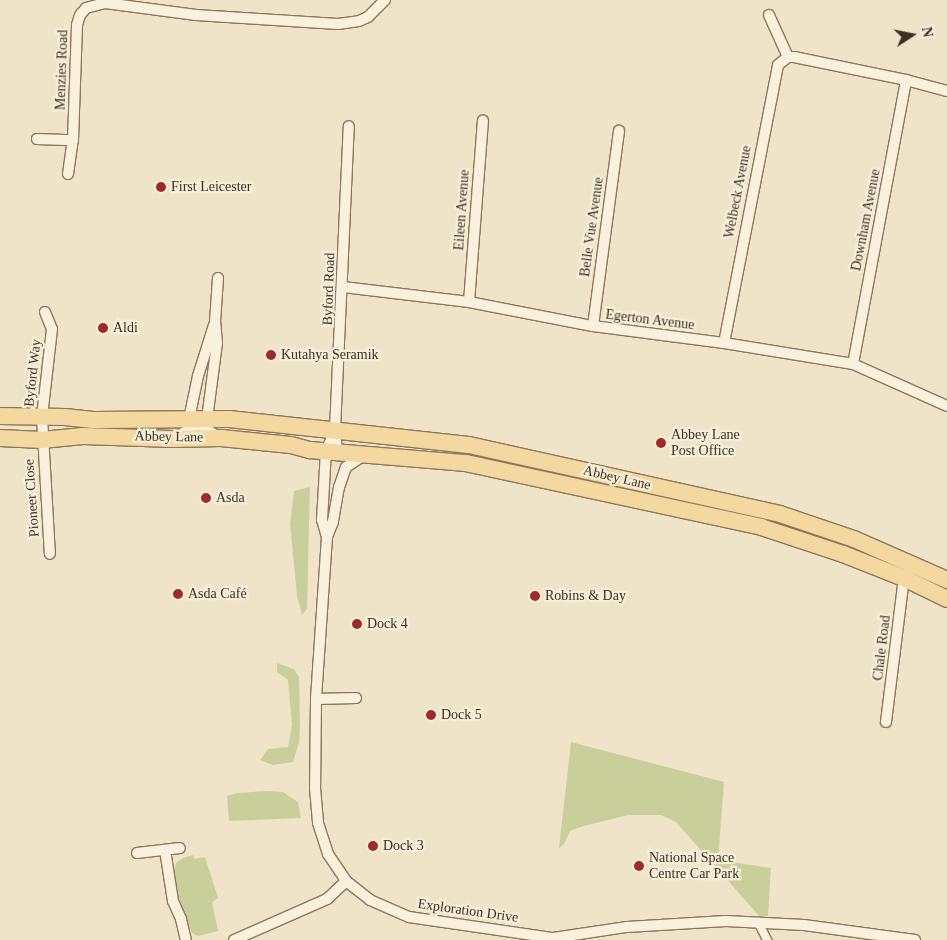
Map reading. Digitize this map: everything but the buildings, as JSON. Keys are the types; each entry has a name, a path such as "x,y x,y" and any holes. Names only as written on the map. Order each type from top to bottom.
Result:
{"main road":[{"name":"Abbey Lane","path":"0,416 274,424 309,432 331,444 365,455 466,463 761,527 843,554 904,578 947,599"},
{"name":"Abbey Lane","path":"0,438 42,440 83,436 141,436 173,439 221,438 331,444 469,445 780,514 854,539 947,580"}],"street":[{"name":"Menzies Road","path":"68,174 73,140 77,25 80,15 86,8 94,4 105,3 196,15 338,24 368,18 385,0"},
{"path":"769,15 791,57 906,80 947,91"},
{"name":"Welbeck Avenue","path":"724,343 775,72 778,65 791,57"},
{"name":"Downham Avenue","path":"853,364 906,80"},
{"name":"Eileen Avenue","path":"469,302 483,121"},
{"name":"Byford Road","path":"331,444 343,287 349,126"},
{"name":"Belle Vue Avenue","path":"593,326 619,132"},
{"path":"37,139 73,140"},
{"path":"173,439 198,421 217,343 215,322 218,278"},
{"name":"Egerton Avenue","path":"343,287 469,302 593,326 724,343 853,364 947,406"},
{"name":"Byford Way","path":"42,440 42,417 52,329 45,312"},
{"path":"198,421 198,376 215,322"},
{"path":"198,421 221,438"},
{"name":"Pioneer Close","path":"42,440 50,554"},
{"path":"331,444 343,459 346,467 365,455"},
{"name":"Exploration Drive","path":"327,536 322,520 331,444"},
{"name":"Exploration Drive","path":"346,467 339,487 333,522 327,536 316,699 314,788 318,823 328,854 346,881 370,900 409,917 553,938 655,925 701,922 758,922 804,925 915,940"},
{"name":"Chale Road","path":"886,722 904,578"},
{"path":"316,699 356,698"},
{"path":"137,853 180,848"},
{"path":"166,850 173,901 181,919 186,940"},
{"path":"234,940 327,899 346,881"},
{"path":"758,922 767,940"}],"green space":[{"path":"310,487 307,609 302,615 297,596 290,524 294,491"},
{"path":"277,663 294,669 299,677 300,726 299,743 293,762 273,765 260,760 268,749 288,747 292,725 288,680 277,672"},
{"path":"571,742 724,782 718,860 771,868 768,916 760,917 676,822 661,815 628,815 584,826 570,831 564,844 559,848"},
{"path":"283,792 298,802 301,818 229,821 227,796 237,793"},
{"path":"193,855 194,859 205,857 218,898 212,902 218,931 198,936 192,933 177,893 174,870 176,863 183,858"}],"place":[{"name":"First Leicester","path":"161,187"},
{"name":"Aldi","path":"103,328"},
{"name":"Kutahya Seramik","path":"271,355"},
{"name":"Abbey Lane Post Office","path":"661,443"},
{"name":"Asda","path":"206,498"},
{"name":"Asda Café","path":"178,594"},
{"name":"Robins & Day","path":"535,596"},
{"name":"Dock 4","path":"357,624"},
{"name":"Dock 5","path":"431,715"},
{"name":"Dock 3","path":"373,846"},
{"name":"National Space Centre Car Park","path":"639,866"}]}
